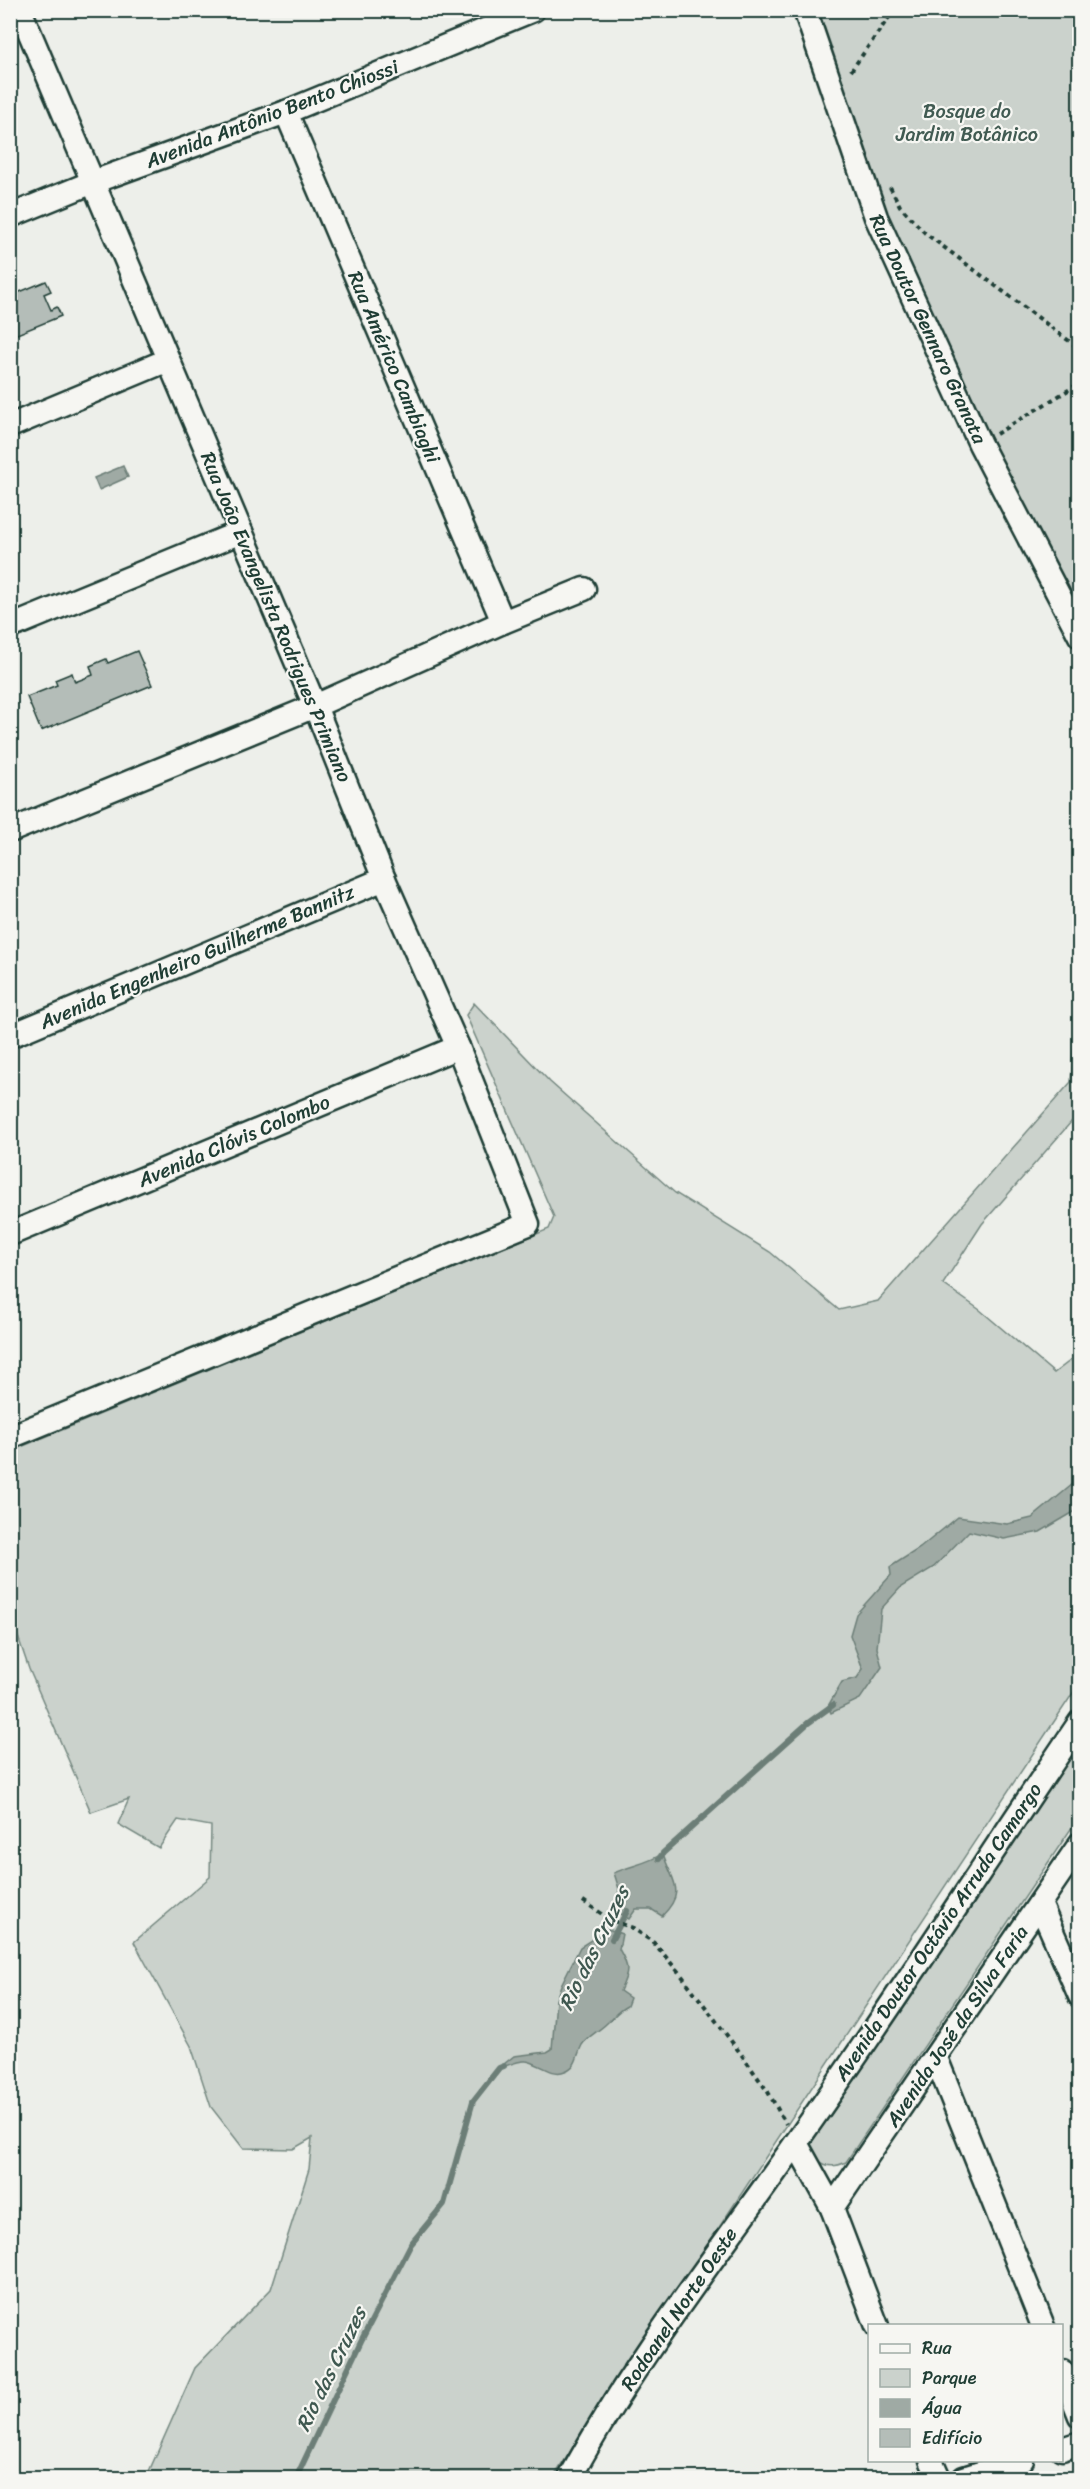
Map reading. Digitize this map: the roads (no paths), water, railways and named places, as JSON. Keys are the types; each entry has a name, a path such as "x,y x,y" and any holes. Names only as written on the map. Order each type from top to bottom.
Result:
{"street":[{"name":"Rua João Evangelista Rodrigues Primiano","path":"10,1437 528,1224 458,1047 384,879 315,706 20,10"},
{"name":"Avenida Antônio Bento Chiossi","path":"10,216 93,182 286,112 533,10"},
{"name":"Rua Doutor Gennaro Granata","path":"805,10 876,217 980,444 1080,636"},
{"name":"Rua Américo Cambiaghi","path":"286,112 503,622"},
{"path":"10,426 168,360"},
{"path":"10,627 241,532"},
{"path":"10,831 315,706 503,622 585,589"},
{"name":"Avenida Engenheiro Guilherme Bannitz","path":"10,1036 384,879"},
{"name":"Avenida Clóvis Colombo","path":"10,1234 458,1047"},
{"name":"Avenida Doutor Octávio Arruda Camargo","path":"796,2143 1080,1722"},
{"name":"Avenida José da Silva Faria","path":"832,2208 1077,1853"},
{"path":"1040,1904 1080,1996"},
{"path":"936,2058 1043,2324"},
{"path":"796,2143 832,2208 877,2324"},
{"name":"Rodoanel Norte Oeste","path":"570,2478 667,2321 796,2143"},
{"path":"1063,2374 1080,2416"},
{"path":"1063,2449 1080,2443"},
{"path":"932,2462 939,2478"},
{"path":"964,2478 1016,2462"}],"water":[{"path":"123,466 128,477 99,490 94,478"},
{"path":"1079,1479 1079,1509 1040,1532 1004,1539 969,1531 934,1567 901,1587 881,1609 877,1648 882,1667 860,1699 831,1713 828,1706 842,1682 857,1678 863,1669 850,1635 856,1614 891,1575 890,1567 920,1548 958,1517 1007,1524 1032,1518"},
{"path":"663,1853 676,1892 670,1907 662,1916 651,1909 636,1909 629,1919 616,1912 619,1889 614,1873 651,1860"},
{"path":"608,1929 622,1934 619,1949 627,1970 620,1991 630,1998 627,2006 584,2042 575,2063 565,2071 550,2071 526,2061 499,2068 514,2056 547,2052 552,2049 556,2000 561,1985 580,1947"}],"waterway":[{"name":"Rio das Cruzes","path":"659,1859 808,1723 833,1705"},
{"name":"Rio das Cruzes","path":"612,1939 627,1911"},
{"name":"Rio das Cruzes","path":"296,2478 361,2341 411,2244 444,2204 473,2101 499,2068 504,2066"}],"park label":[{"name":"Bosque do Jardim Botânico","path":"967,122"}]}
